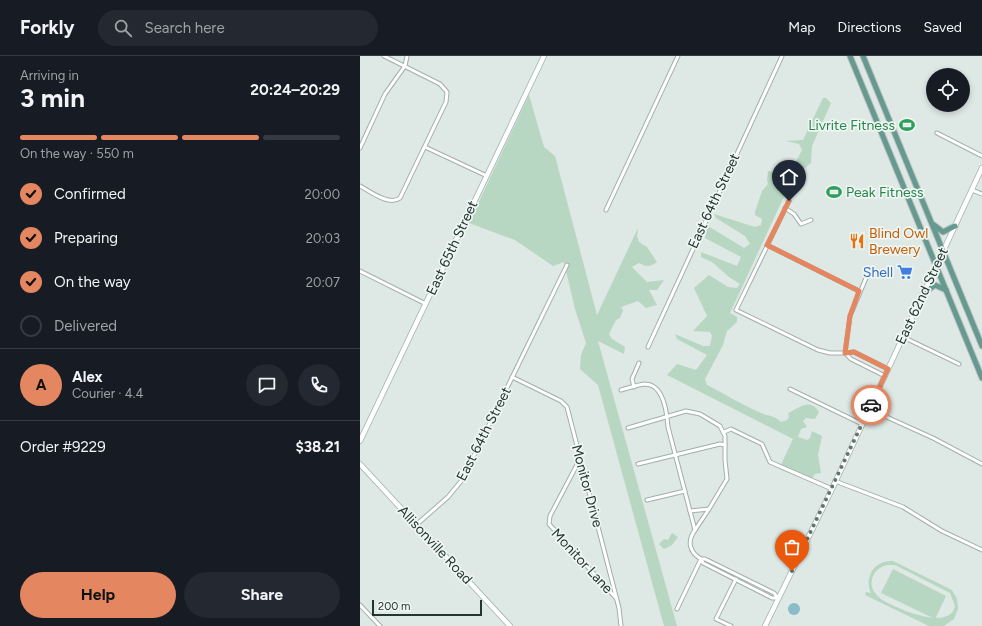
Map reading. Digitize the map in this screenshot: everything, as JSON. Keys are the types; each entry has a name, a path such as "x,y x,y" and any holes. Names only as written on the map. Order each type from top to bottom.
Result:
{"main road":[{"path":"850,56 982,378"},
{"path":"863,56 982,346"},
{"path":"931,221 943,232 955,226"},
{"path":"923,294 935,285 946,290"}],"street":[{"path":"360,186 387,200 395,201 402,196 446,102 446,92 440,84 384,56"},
{"path":"360,148 385,94 405,66 407,56"},
{"name":"East 65th Street","path":"360,441 544,56"},
{"path":"606,210 678,56"},
{"name":"East 64th Street","path":"648,347 782,56"},
{"path":"937,133 982,156"},
{"path":"425,147 487,176"},
{"name":"East 62nd Street","path":"765,626 832,489 955,226 974,191 982,168"},
{"path":"974,191 982,194"},
{"path":"789,201 736,310 820,351 845,353 854,352 888,369"},
{"path":"785,208 794,214 801,224 811,220"},
{"path":"767,245 859,291"},
{"name":"East 64th Street","path":"416,524 448,497 461,482 567,265"},
{"path":"360,271 426,304"},
{"path":"845,353 850,316 859,291 869,271"},
{"path":"903,337 958,364"},
{"path":"845,353 851,359 885,376"},
{"path":"634,387 632,379 639,363"},
{"name":"Monitor Drive","path":"512,377 565,405 621,614 621,626"},
{"path":"621,390 646,384 657,388 661,395 695,530"},
{"path":"790,389 862,424"},
{"path":"869,409 933,438 982,464"},
{"path":"628,428 667,418 679,412 693,412 717,423 724,432 727,479 691,536 690,546 694,554 701,559 703,563 772,598 778,598"},
{"path":"724,432 731,429 761,443 770,462 832,489"},
{"path":"638,464 720,444 725,445"},
{"name":"Monitor Lane","path":"580,459 550,516 549,524 617,599"},
{"name":"Allisonville Road","path":"360,464 510,626"},
{"path":"835,481 903,507 947,533 982,550"},
{"path":"648,500 685,491"},
{"path":"690,512 709,509"},
{"path":"701,559 705,559 774,593 778,598"},
{"path":"676,609 701,559"},
{"path":"731,626 716,619 737,575"},
{"path":"360,604 380,626"}],"green space":[{"path":"529,95 544,147 555,156 597,315 638,228 637,236 639,242 647,247 657,262 648,266 639,263 632,267 647,282 664,280 657,290 649,290 657,305 646,308 638,301 621,307 623,310 620,318 616,320 609,334 612,339 625,347 624,354 598,341 677,626 664,626 598,385 580,369 581,355 586,343 575,309 564,262 553,266 515,240 469,223"},
{"path":"823,98 826,98 831,103 812,146 811,163 800,172 803,176 801,179 793,177 730,313 737,317 737,322 727,331 723,345 705,379 707,385 747,407 774,417 781,422 787,420 789,417 788,413 804,405 812,405 816,408 819,412 815,419 806,418 803,421 807,427 801,429 798,437 807,440 810,438 812,431 822,436 818,455 821,473 815,474 810,481 779,469 793,439 667,375 677,364 696,370 707,355 677,339 675,334 703,346 710,346 712,336 710,332 693,331 707,316 694,288 709,275 728,287 737,288 740,284 729,277 712,262 701,257 701,252 737,266 741,257 705,238 708,226 744,248 750,244 745,236 716,218 714,214 755,227 761,225 762,219 755,215 755,212 762,191 768,184 768,171 782,172 793,166 802,150 799,144 786,141 803,140"},
{"path":"672,533 678,537 672,545 664,549 659,544 664,539 668,540"},
{"path":"886,561 893,561 952,590 957,599 958,609 954,619 944,626 929,626 865,595 866,592 871,593 869,581 872,571 876,566","holes":["887,565 895,565 950,593 955,606 952,612 948,616 933,618 901,609 877,596 872,584 875,572"]},
{"path":"893,569 946,596 935,619 881,593"}],"water":[{"path":"794,603 798,605 800,609 798,613 794,615 790,613 788,609 790,605"}],"way so far":[{"path":"792,571 871,405"}],"place":[{"name":"Livrite Fitness","path":"907,125"},
{"name":"Peak Fitness","path":"834,192"},
{"name":"Blind Owl Brewery","path":"857,241"},
{"name":"Shell","path":"905,272"}],"route":[{"path":"789,201 767,245 859,291 850,316 845,353 854,352 888,369 871,405"}]}
